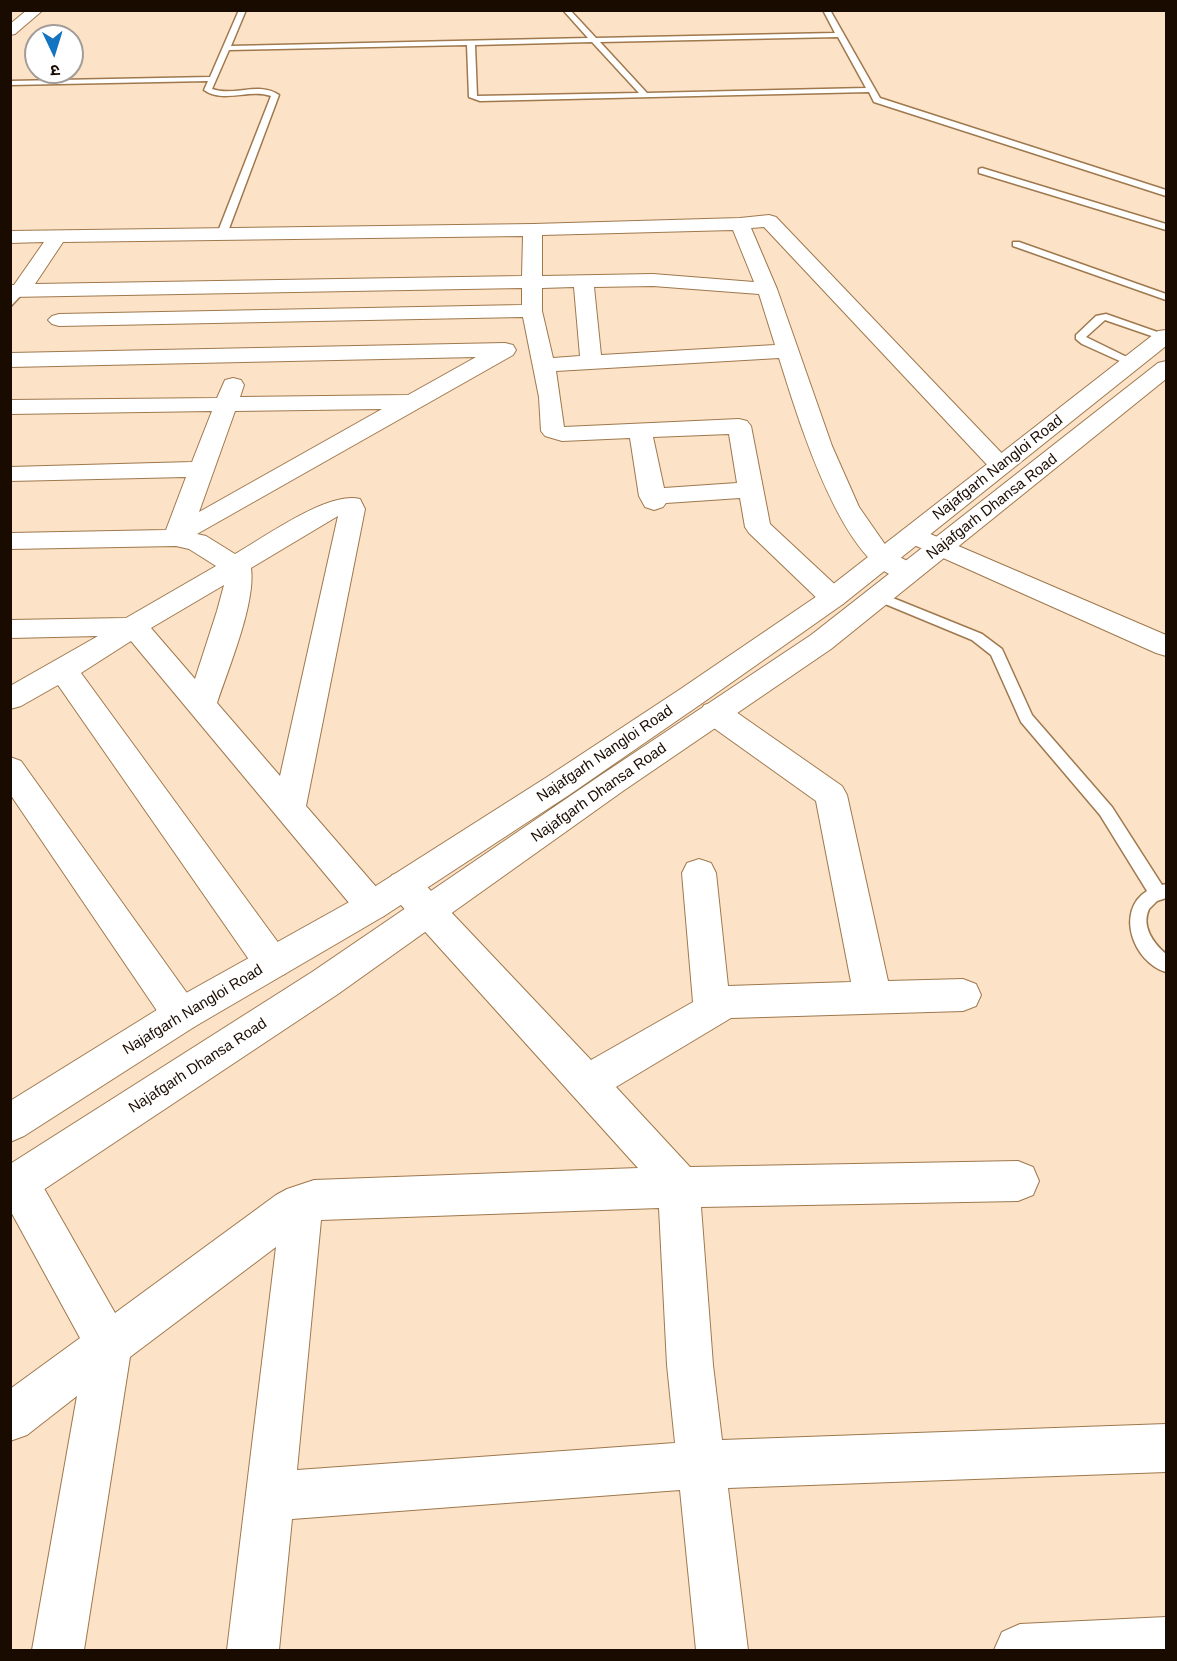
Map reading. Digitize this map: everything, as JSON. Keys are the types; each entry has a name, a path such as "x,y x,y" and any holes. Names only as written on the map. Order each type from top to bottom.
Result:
{"street":[{"path":"10,31 36,10"},
{"path":"10,237 533,230 740,224 769,221 1001,465"},
{"path":"740,224 767,289 820,446 846,507 895,566"},
{"path":"533,230 534,322 553,431 562,434 739,426 758,528 833,598"},
{"path":"203,355 231,260 230,234"},
{"path":"14,295 58,236"},
{"path":"14,295 224,287 583,280 665,280 767,289"},
{"path":"583,280 591,361"},
{"path":"59,320 214,317 534,322"},
{"path":"177,536 505,350 534,322"},
{"name":"Najafgarh Nangloi Road","path":"927,541 1001,465 1112,396 1133,364 1166,347"},
{"name":"Najafgarh Dhansa Road","path":"14,1185 325,983 401,901 716,713 821,642 878,596 895,566 1112,396 1166,347"},
{"path":"10,360 505,350"},
{"path":"543,365 788,351"},
{"path":"177,536 228,403 243,354"},
{"path":"10,407 412,402"},
{"path":"640,430 653,499 751,490"},
{"path":"10,474 202,469"},
{"path":"10,699 92,654 130,627 237,567 335,507 344,504 353,506 289,808"},
{"path":"10,541 177,536 197,542 237,567 240,578 234,603 201,705"},
{"path":"927,541 1167,646"},
{"name":"Najafgarh Nangloi Road","path":"10,1123 182,1015 272,963 401,901 558,786 833,598 895,566"},
{"path":"10,629 130,627 137,630 289,808 401,901 587,1083 674,1178 679,1187 690,1365 722,1650"},
{"path":"63,670 272,963"},
{"path":"716,713 831,795 873,999"},
{"path":"10,770 182,1015"},
{"path":"699,873 712,1009"},
{"path":"587,1083 726,1002 963,995"},
{"path":"10,1418 302,1203 314,1200 679,1187 1018,1181"},
{"path":"14,1185 109,1346 58,1650"},
{"path":"253,1650 302,1203"},
{"path":"270,1496 701,1465 1167,1448"},
{"path":"1020,1650 1167,1643"}],"lane":[{"path":"230,234 275,95 262,92 211,92 208,90 243,10"},
{"path":"566,10 645,95"},
{"path":"826,10 870,90 879,101 1167,193"},
{"path":"227,48 839,35"},
{"path":"471,43 473,97 476,99 870,90"},
{"path":"10,83 213,79"},
{"path":"982,171 1167,227"},
{"path":"1016,244 1167,297"},
{"path":"1133,364 1080,337 1100,318 1106,317 1166,347"},
{"path":"878,596 977,637 997,652 1026,718 1106,811 1162,892 1148,898 1138,909 1136,925 1143,942 1167,964"}]}
